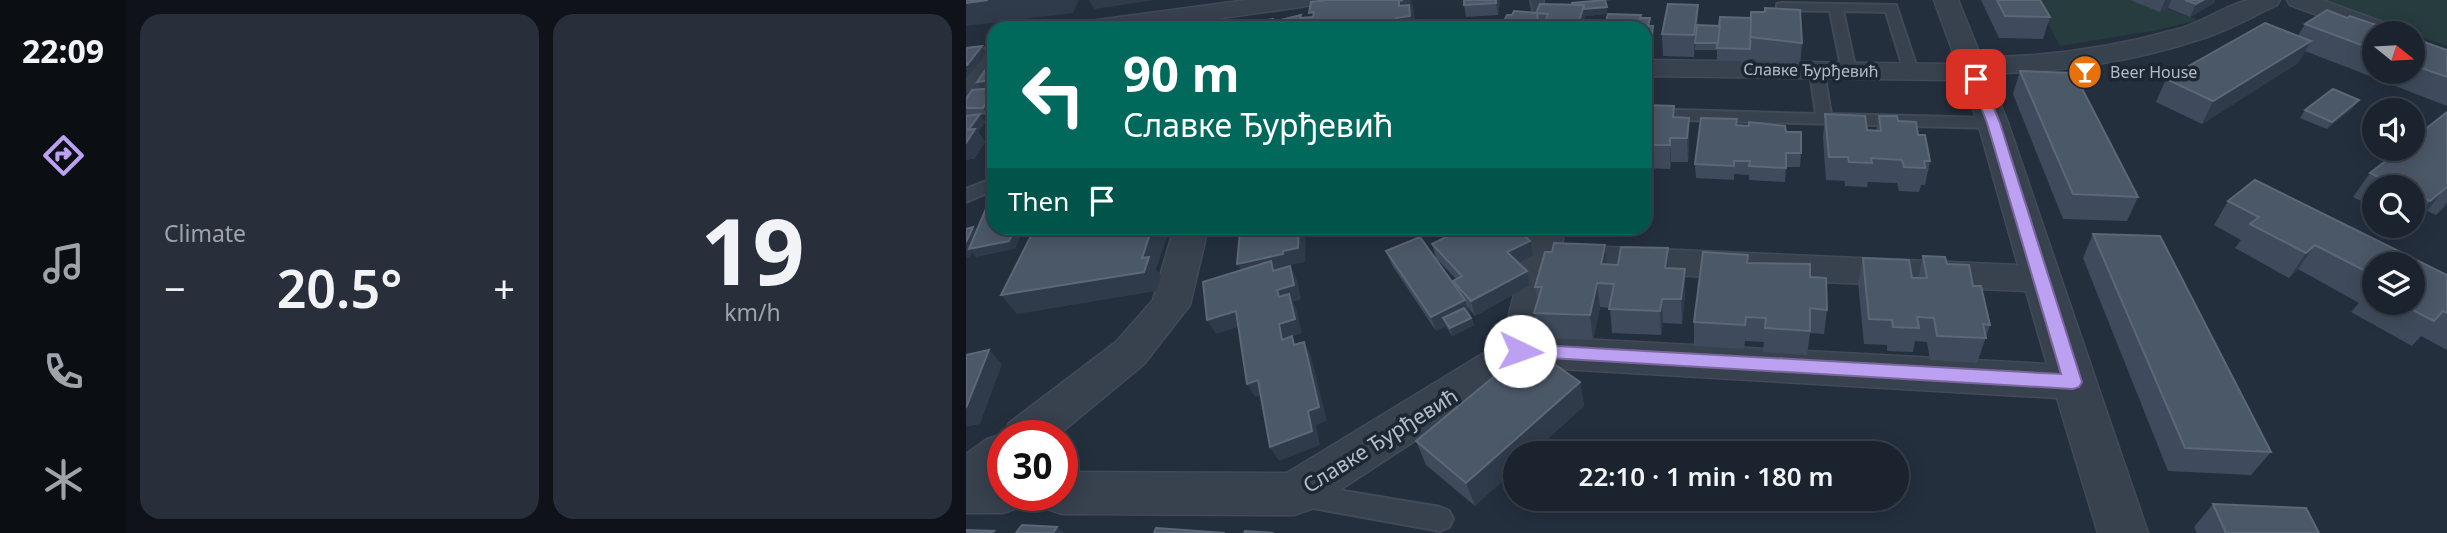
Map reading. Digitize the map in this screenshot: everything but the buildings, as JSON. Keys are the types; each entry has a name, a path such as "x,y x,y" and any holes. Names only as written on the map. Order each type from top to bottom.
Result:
{"street":[{"path":"1148,21 1301,0"},
{"path":"1946,0 1993,123 2123,533"},
{"name":"Славке Ђурђевић","path":"1652,68 1973,72 1998,66 2073,58 2186,36 2268,0"},
{"path":"2299,0 2362,23"},
{"path":"966,44 987,42"},
{"path":"966,88 987,62"},
{"path":"1045,420 1130,353 1171,305 1189,235"},
{"path":"2041,279 1545,242 1520,351 2073,382"},
{"name":"Славке Ђурђевић","path":"1078,493 1294,494 1520,351"},
{"path":"966,481 987,465"},
{"path":"966,492 987,492"}],"lane":[{"path":"1782,7 1891,8 1911,71"},
{"path":"1836,7 1849,71"},
{"path":"1817,72 1824,118"},
{"path":"1652,114 1993,123"},
{"path":"966,196 987,186"},
{"path":"1294,494 1440,519"}],"green space":[{"path":"2035,0 2131,0 2166,8 2198,20 2157,30 2060,46"},
{"path":"2318,0 2447,0 2447,46 2426,39 2426,21 2377,21"}],"place":[{"name":"Beer House","path":"2085,72"}],"route":[{"path":"1520,351 2073,382 1993,123 1976,79"}]}
